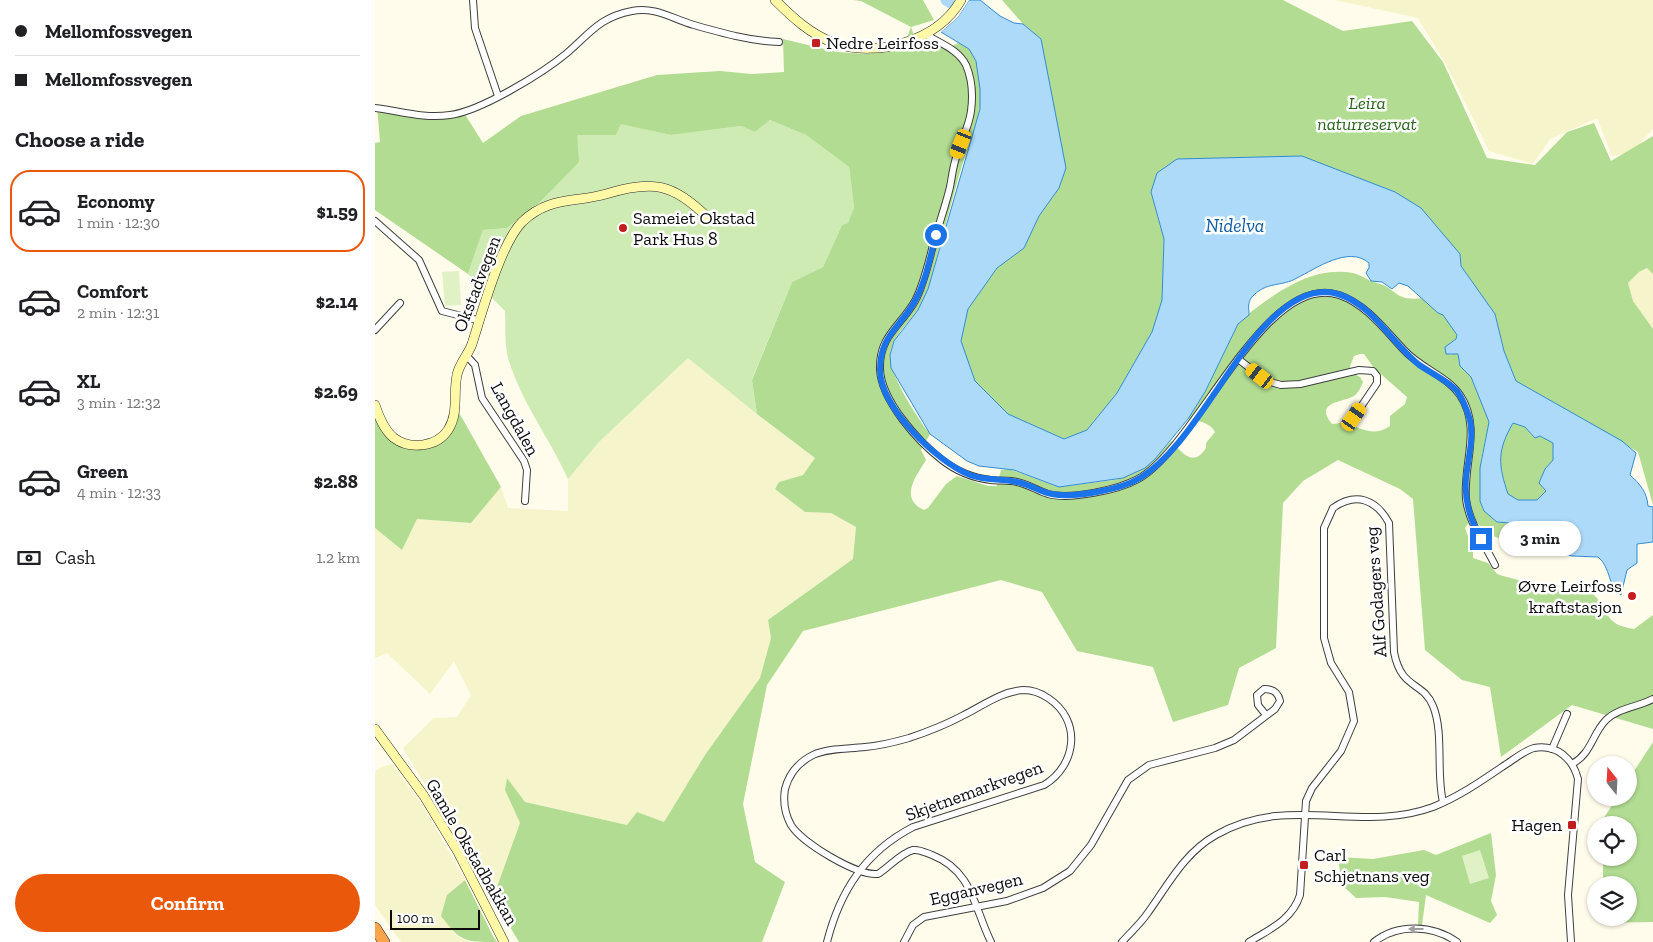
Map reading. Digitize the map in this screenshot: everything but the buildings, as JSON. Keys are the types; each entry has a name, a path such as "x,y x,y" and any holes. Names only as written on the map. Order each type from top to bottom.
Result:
{"highway":[{"path":"375,928 384,942"}],"street":[{"path":"473,0 475,28 498,96"},
{"path":"775,0 812,32 843,45 871,48 885,47 925,34 950,14 961,0"},
{"path":"375,108 406,114 451,115 467,111 498,96 565,54 596,25 609,18 634,10 657,11 714,30 760,41 779,42"},
{"path":"925,34 953,50 963,60 971,81 972,99 970,119 956,157 950,189 921,286 913,303 887,336 880,352 880,374 885,389 909,428 923,443 943,461 973,476 1017,482 1049,494 1064,496 1119,486 1138,480 1159,464 1209,401 1252,338 1270,320 1309,296 1326,292 1334,293 1350,300 1367,312 1409,356 1450,384 1463,401 1472,434 1466,475 1468,507 1475,529 1495,565"},
{"name":"Okstadvegen","path":"375,405 379,418 393,438 415,446 434,442 442,438 453,420 457,374 471,346 477,320 512,235 521,223 548,205 561,200 595,197 631,186 653,185 664,187 681,196 708,218"},
{"path":"375,222 419,260 442,311 477,320"},
{"path":"375,330 400,303"},
{"name":"Langdalen","path":"466,356 475,365 482,398 524,461 527,470 525,501"},
{"path":"1237,359 1267,381 1281,385 1300,384 1359,370 1373,371 1377,376 1377,383 1354,417"},
{"name":"Alf Godagers veg","path":"1249,942 1281,922 1297,905 1300,895 1306,801 1312,788 1341,751 1354,721 1349,692 1331,664 1324,638 1324,528 1333,508 1353,498 1365,499 1374,504 1383,512 1389,523 1396,659 1403,676 1425,694 1435,712 1439,786 1443,802"},
{"name":"Skjetnemarkvegen","path":"827,942 838,904 860,871 883,845 913,827 1023,793 1053,780 1067,764 1072,747 1070,725 1059,707 1044,696 1025,690 999,697 933,730 867,747 825,751 802,761 794,770 786,787 785,810 790,824 805,840 860,871"},
{"path":"1572,764 1589,750 1601,725 1611,716 1653,699"},
{"path":"1552,749 1567,714"},
{"name":"Egganvegen","path":"904,942 913,925 925,917 1007,901 1043,888 1070,871 1091,845 1128,780 1149,765 1215,748 1234,740 1266,715"},
{"name":"Gamle Okstadbakkan","path":"375,729 424,796 457,852 504,942"},
{"path":"1122,942 1146,915 1179,866 1194,850 1214,835 1257,817 1305,814 1361,817 1394,816 1422,810 1467,790 1529,750 1541,748 1552,749 1563,754 1572,764 1579,784 1568,895 1571,942"},
{"path":"860,871 878,874 905,854 919,850 935,856 959,874 975,896 991,942"},
{"path":"1374,942 1395,932 1421,928 1443,934 1457,942"}],"shaded area":[{"path":"1335,0 1653,0 1653,129 1631,153 1612,156 1597,118 1550,139 1533,164 1489,151 1447,66 1418,18"},
{"path":"1647,268 1653,274 1653,329 1633,301 1628,283 1639,272"},
{"path":"688,358 815,458 803,475 779,482 775,489 805,512 831,513 856,527 853,559 768,620 771,638 760,678 705,755 664,822 637,812 627,825 525,802 507,778 505,790 520,823 493,898 403,748 434,718 457,717 471,695 454,661 430,694 387,653 375,658 375,528 402,550 417,519 471,523 501,487 508,508 568,511 568,479 599,442"},
{"path":"392,764 423,806 465,880 447,895 455,935 469,942 401,942 375,905 375,772 381,767"}],"green space":[{"path":"853,0 923,0 934,20 911,27 861,1"},
{"name":"Leira naturreservat","path":"1002,0 1283,0 1343,31 1412,21 1443,62 1487,158 1535,165 1567,132 1594,123 1611,161 1653,136 1653,274 1647,268 1639,272 1628,283 1633,301 1653,329 1653,505 1638,452 1516,381 1504,351 1495,314 1461,266 1459,254 1395,192 1355,178 1151,192 1164,239 1162,300 1152,332 1117,393 1087,430 1064,439 1008,414 975,381 961,341 968,309 997,268 1024,248 1039,216 1059,188 1050,86 1041,39 1023,24"},
{"path":"911,27 918,45 929,45 947,49 958,43 966,46 972,52 976,60 980,79 979,115 960,172 928,289 920,307 900,332 890,354 890,362 898,383 930,434 921,450 926,460 912,486 912,499 916,505 924,510 928,508 946,484 957,476 988,486 997,486 1001,470 1009,469 1059,487 1123,478 1155,459 1171,441 1187,456 1196,457 1206,448 1206,443 1215,432 1207,424 1188,419 1205,392 1240,320 1278,293 1306,278 1337,272 1353,273 1384,285 1406,298 1423,298 1446,317 1457,335 1456,339 1450,343 1450,355 1455,352 1458,354 1460,366 1471,377 1489,422 1481,460 1480,495 1482,508 1497,522 1509,523 1517,529 1531,529 1533,541 1517,543 1505,540 1489,534 1474,520 1470,521 1465,528 1473,550 1473,558 1488,563 1497,574 1503,576 1560,591 1593,594 1612,620 1624,627 1634,629 1653,615 1653,729 1572,705 1501,757 1490,687 1462,680 1425,650 1413,499 1400,489 1338,460 1303,481 1283,503 1276,648 1239,668 1228,705 1173,722 1153,667 1077,651 1042,592 1001,580 803,631 767,685 743,804 755,862 785,882 762,942 519,942 493,898 520,823 505,790 507,778 525,802 627,825 637,812 664,822 705,755 760,678 771,638 768,620 853,559 856,527 831,513 805,512 775,489 779,482 803,475 815,458 757,414 752,380 792,282 823,267 842,225 848,223 854,207 849,167 806,135 770,120 755,132 741,126 671,135 621,124 616,135 577,135 579,162 539,203 507,228 483,230 468,274 375,210 375,143 380,142 377,106 415,113 464,113 483,143 521,116 657,75 720,71 752,74 784,72 783,39 837,52 866,54 902,50","holes":["1364,354 1374,368 1407,397 1405,404 1390,416 1390,426 1378,431 1367,431 1343,423 1332,424 1326,411 1332,404 1354,396 1360,389 1363,382 1360,377 1352,373 1350,366 1354,356"]},
{"path":"770,120 806,135 849,167 854,207 848,223 842,225 823,267 792,282 752,379 757,414 688,358 599,442 568,479 521,392 509,361 506,349 505,311 468,274 483,230 507,228 539,203 578,162 576,135 616,135 621,123 671,135 741,126 755,132"},
{"path":"459,271 461,305 445,306 442,272"},
{"path":"457,409 501,487 471,523 417,519 402,550 375,528 375,410 390,437 410,446 443,435"},
{"path":"1513,423 1525,427 1535,438 1540,436 1553,443 1553,460 1545,469 1546,491 1537,500 1518,500 1508,494 1502,474 1501,458 1504,442"},
{"path":"1653,742 1653,922 1637,922 1637,876 1603,876 1603,866 1637,866 1637,816 1605,816 1612,806 1637,806 1637,767"},
{"path":"1491,833 1496,875 1491,901 1497,915 1490,923 1426,895 1422,925 1418,925 1419,902 1385,897 1356,898 1342,885 1338,857 1373,859 1424,850 1436,855"},
{"path":"1480,850 1489,878 1470,884 1462,856"},
{"path":"465,880 497,942 477,942 464,939 441,916 447,895"}],"water":[{"name":"Nidelva","path":"969,0 980,0 1000,16 1014,23 1023,24 1041,39 1066,168 1059,188 1039,216 1024,248 997,268 968,309 961,341 975,381 1008,414 1064,439 1087,430 1117,393 1152,332 1162,300 1164,239 1151,192 1157,173 1177,159 1302,156 1395,192 1421,208 1460,254 1461,266 1495,314 1504,351 1516,381 1622,441 1636,453 1630,475 1642,489 1648,506 1653,507 1653,542 1637,544 1637,563 1627,570 1621,595 1614,588 1605,566 1598,557 1572,556 1562,553 1531,529 1517,529 1509,523 1497,522 1484,511 1480,501 1480,468 1489,422 1471,377 1460,366 1458,354 1446,354 1445,347 1456,339 1457,335 1443,315 1438,313 1408,286 1399,283 1392,289 1382,282 1371,281 1366,273 1369,263 1361,258 1352,256 1332,260 1291,281 1268,286 1257,292 1249,302 1249,315 1238,324 1205,392 1188,419 1155,459 1145,468 1123,478 1059,487 1014,470 979,466 967,461 930,434 891,368 890,355 894,341 918,310 928,289 980,109 980,89 976,61 969,49 941,32 958,17","holes":["1513,423 1525,427 1535,438 1540,436 1553,443 1553,460 1545,469 1539,483 1546,491 1537,500 1518,500 1508,494 1502,474 1502,450 1508,433"]}],"pier":[{"path":"966,0 969,0 958,17 941,32 940,30 956,15"}],"waterway":[{"name":"Nidelva","path":"946,0 951,3"}],"place":[{"name":"Nedre Leirfoss","path":"816,43"},
{"name":"Sameiet Okstad Park Hus 8","path":"623,228"},
{"name":"Øvre Leirfoss kraftstasjon","path":"1632,596"},
{"name":"Hagen","path":"1572,825"},
{"name":"Carl Schjetnans veg","path":"1304,865"}],"route":[{"path":"936,235 921,286 913,303 887,336 880,352 880,374 885,389 909,428 943,461 957,470 990,480 1017,482 1049,494 1064,496 1119,486 1138,480 1159,464 1209,401 1252,338 1262,328 1279,313 1300,300 1318,293 1334,293 1350,300 1367,312 1409,356 1450,384 1459,394 1467,410 1472,434 1465,485 1466,496 1471,520 1481,539"}]}
